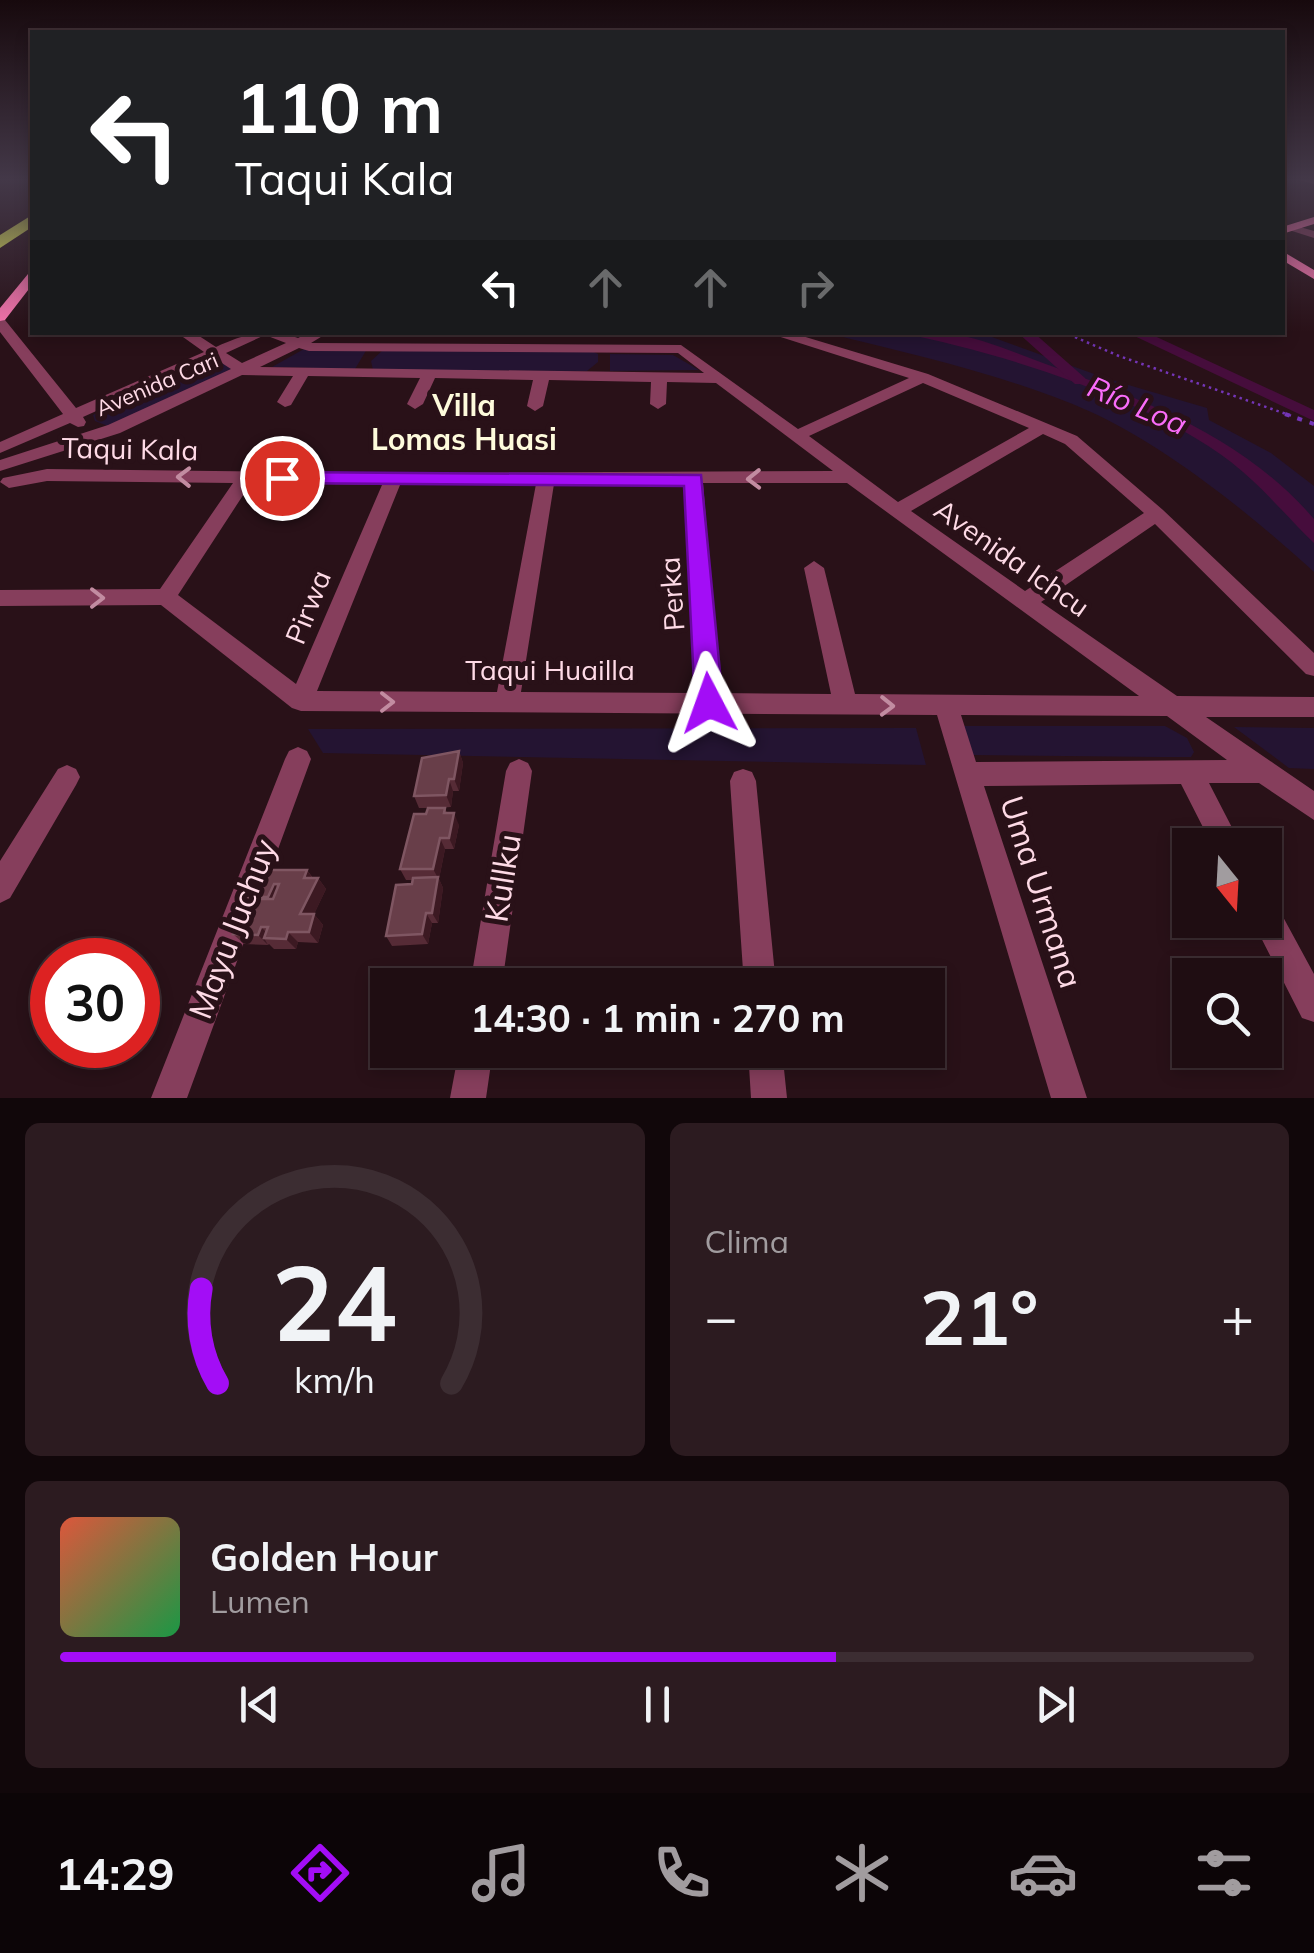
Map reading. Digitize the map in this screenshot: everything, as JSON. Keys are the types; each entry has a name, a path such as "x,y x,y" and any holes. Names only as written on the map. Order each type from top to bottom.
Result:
{"street":[{"path":"1285,256 1314,275"},
{"path":"30,280 0,320 82,426 46,475"},
{"path":"187,335 244,371 719,378"},
{"name":"Avenida Cari","path":"3,471 8,456 22,440 255,335"},
{"path":"275,335 295,346 579,348 607,340 602,376"},
{"name":"Avenida Cari","path":"3,471 244,371 316,335"},
{"path":"440,346 460,335"},
{"path":"782,335 923,377 1043,428 1095,456 1314,667"},
{"name":"Avenida Ichcu","path":"607,340 681,350 851,477 1314,807"},
{"path":"358,373 374,347"},
{"path":"285,402 303,372"},
{"path":"416,404 430,374"},
{"path":"535,406 542,376"},
{"path":"658,404 659,377"},
{"path":"796,436 923,377"},
{"path":"897,510 1043,428"},
{"name":"Taqui Kala","path":"3,471 246,478 851,477"},
{"path":"166,598 246,478"},
{"name":"Pirwa","path":"302,702 393,479"},
{"path":"506,702 546,480"},
{"name":"Perka","path":"694,480 709,703"},
{"path":"1026,602 1156,514"},
{"path":"814,568 846,706"},
{"path":"0,598 166,598 302,702"},
{"name":"Taqui Huailla","path":"302,702 1314,707"},
{"name":"Uma Urmana","path":"946,706 1069,1098"},
{"name":"Mayu Juchuy","path":"169,1098 298,759"},
{"name":"Kullku","path":"489,968 519,770"},
{"path":"967,774 1263,771"},
{"path":"1188,772 1218,828"},
{"path":"0,888 67,778"},
{"path":"743,781 759,968"},
{"path":"1277,938 1314,1006"},
{"path":"468,1098 473,1068"},
{"path":"766,1068 769,1098"}],"path":[{"path":"1071,335 1119,356 1314,424"}],"shaded area":[{"path":"835,335 987,335 1108,379 1207,408 1209,420 1271,453 1314,486 1314,572 1208,484 1120,426 1059,399 927,358"},
{"path":"304,349 367,349 355,369 272,367"},
{"path":"383,350 592,351 598,354 598,362 587,371 373,370 371,361"},
{"path":"610,354 673,355 699,370 610,371"},
{"path":"217,360 232,369 108,426 95,421 93,415"},
{"path":"963,726 1165,726 1187,738 1194,752 1191,757 972,755"},
{"path":"1234,727 1314,728 1314,769 1289,768"},
{"path":"916,728 926,765 323,753 308,729"}],"water":[{"name":"Río Loa","path":"910,335 959,335 984,341 1117,391 1189,424 1224,443 1286,490 1314,519 1314,543 1231,462 1159,418 1073,381"}],"building":[{"path":"459,751 454,779 449,779 446,795 414,796 422,758"},
{"path":"428,808 445,808 444,813 454,813 449,838 440,838 433,869 400,869 414,814 426,814"},
{"path":"255,870 307,870 304,878 318,878 300,914 314,914 309,932 288,932 286,939 264,938 268,927 261,927 258,935 233,934 244,906 256,907 259,899 273,899 279,884 274,884 268,897 244,897"},
{"path":"438,877 432,913 426,913 422,934 386,936 396,885 412,884 413,878"}],"waterway":[{"name":"Río Loa","path":"1027,335 1080,381"},
{"path":"1139,335 1314,416"}],"district":[{"name":"Villa Lomas Huasi","path":"464,423"}],"route":[{"path":"282,478 694,480 709,703"}]}
